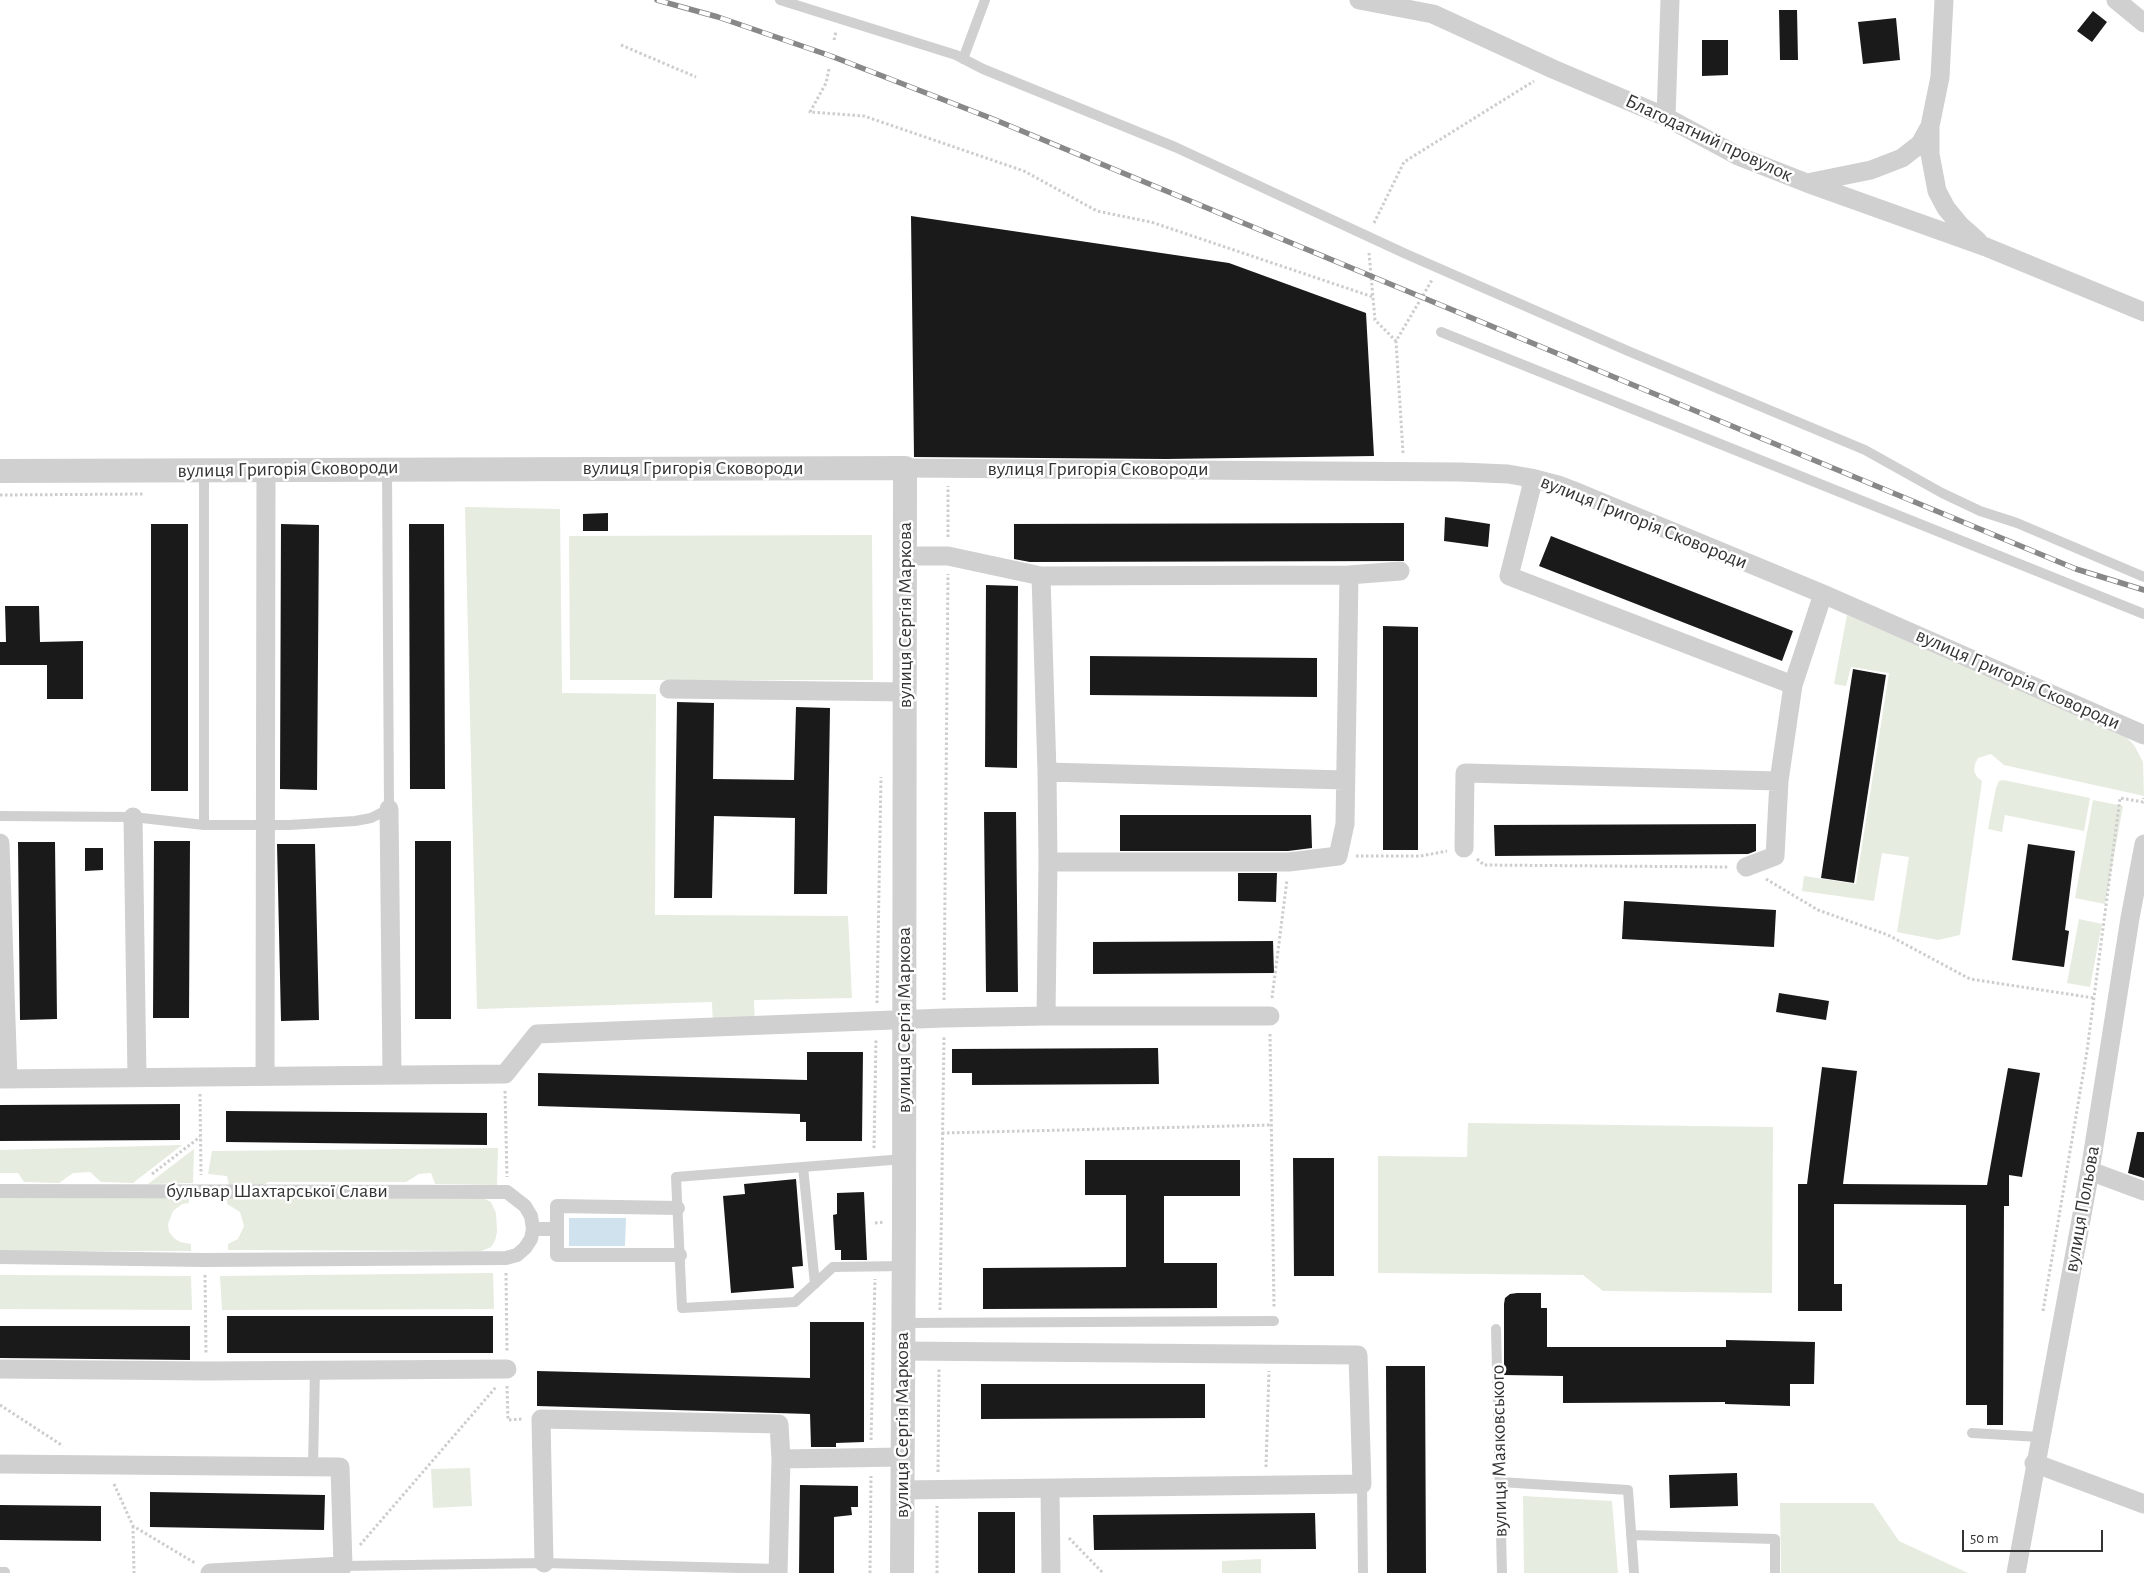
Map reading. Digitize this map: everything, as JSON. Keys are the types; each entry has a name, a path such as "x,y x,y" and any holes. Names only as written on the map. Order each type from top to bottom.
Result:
{"street":[{"name":"Благодатний провулок","path":"1359,0 1433,7 1554,69 1666,117 1738,156 1807,183 1986,247 2144,312"},
{"path":"1666,117 1670,0"},
{"path":"1944,0 1940,78 1930,126 1930,154 1937,191 1946,208 1960,225 1986,247"},
{"path":"2116,0 2144,22"},
{"path":"1807,183 1872,170 1902,158 1920,144 1930,126"},
{"name":"вулиця Григорія Сковороди","path":"0,470 905,468 1508,474 1558,484 1580,493 1823,594 2144,735"},
{"name":"вулиця Сергія Маркова","path":"902,1573 905,468"},
{"path":"265,1075 266,469"},
{"path":"1531,478 1531,489 1509,576 1793,685"},
{"path":"905,556 948,556 1041,576 1349,575 1400,571"},
{"path":"1048,862 1289,862 1338,856 1345,824 1349,575"},
{"path":"1041,576 1047,772 1046,1016"},
{"path":"1746,867 1775,856 1779,780 1793,685 1823,594"},
{"path":"669,689 905,692"},
{"path":"1047,772 1345,780"},
{"path":"1464,848 1465,773 1779,780"},
{"path":"389,809 392,1074"},
{"path":"133,817 137,1077"},
{"path":"0,843 4,1079 505,1074 538,1034 944,1018 1270,1016"},
{"name":"вулиця Польова","path":"2016,1573 2034,1463 2090,1171 2140,890 2144,844"},
{"path":"2090,1171 2144,1191"},
{"name":"бульвар Шахтарської Слави","path":"0,1191 507,1192"},
{"path":"0,1257 204,1260 506,1258 517,1255 525,1248 531,1239 533,1229 525,1206 507,1192"},
{"path":"678,1208 557,1206 557,1255 680,1255"},
{"path":"533,1229 557,1229"},
{"path":"902,1350 1358,1355 1362,1484 902,1490"},
{"path":"0,1369 207,1371 315,1369 503,1376"},
{"path":"544,1563 541,1419 779,1424 781,1459 778,1571"},
{"path":"781,1459 902,1458"},
{"path":"2034,1463 2144,1504"},
{"path":"0,1464 340,1467 343,1566 210,1573"},
{"path":"1050,1489 1051,1573"}],"lane":[{"path":"780,0 963,59 992,73 1176,146 1438,269 1865,450 1942,493 1980,511 2018,523 2144,577"},
{"path":"963,59 985,0"},
{"path":"1440,332 2144,614"},
{"path":"0,816 133,817 204,826 355,821 370,818 389,809 389,491 387,468"},
{"path":"204,470 204,826"},
{"path":"904,1159 676,1177 682,1308 795,1302 833,1267 904,1266"},
{"path":"804,1167 815,1284"},
{"path":"903,1323 1274,1321"},
{"name":"вулиця Маяковського","path":"1496,1329 1502,1573"},
{"path":"313,1467 315,1369"},
{"path":"1972,1433 2039,1437"},
{"path":"1500,1482 1628,1490 1634,1573"},
{"path":"1362,1484 1363,1573"},
{"path":"1631,1535 1775,1539 1775,1573"},
{"path":"343,1566 544,1563 778,1571"}],"path":[{"path":"621,45 696,77"},
{"path":"829,69 826,83 810,112 864,116 1024,170 1097,211 1151,222 1373,297"},
{"path":"1396,341 1374,320 1368,237 1404,162 1554,69"},
{"path":"1404,472 1396,341 1438,269"},
{"path":"940,485 948,485 940,1322"},
{"path":"2042,1318 2087,1051 2120,798 2143,802 2144,798"},
{"path":"1338,856 1421,856 1464,848 1484,865 1746,867 1818,910 1888,935 1970,979 2094,998"},
{"path":"1274,1321 1270,1016 1289,862"},
{"path":"874,1161 878,952"},
{"path":"505,1074 507,1192"},
{"path":"200,1077 202,1191"},
{"path":"942,1133 1272,1125"},
{"path":"131,1191 201,1136"},
{"path":"204,1260 207,1371"},
{"path":"870,1573 875,1266"},
{"path":"937,1573 940,1351"},
{"path":"1266,1486 1270,1354"},
{"path":"343,1566 503,1376"},
{"path":"0,1405 99,1465 133,1526 134,1573"},
{"path":"1051,1520 1103,1573"},
{"path":"133,1526 210,1573"}],"shaded area":[{"path":"465,507 560,509 562,693 656,694 655,915 848,916 852,998 754,1000 755,1026 713,1027 712,1002 477,1009"},
{"path":"872,535 873,680 570,680 569,536"},
{"path":"1847,615 2125,736 2134,745 2143,762 2144,796 2004,765 1991,754 1978,758 1974,771 1982,781 1960,935 1938,940 1897,932 1909,857 1882,853 1874,901 1802,891 1804,876 1856,884 1889,673 1851,667 1846,686 1834,684"},
{"path":"2003,780 2090,798 2084,831 2005,815 2002,832 1988,829 1996,788 1999,781"},
{"path":"2093,800 2123,806 2105,904 2075,898"},
{"path":"2079,919 2102,924 2090,987 2067,983"},
{"path":"1468,1123 1773,1127 1772,1293 1603,1291 1583,1275 1378,1273 1378,1156 1467,1157"},
{"path":"182,1145 133,1183 101,1182 90,1172 73,1173 59,1183 24,1182 18,1173 0,1173 0,1150"},
{"path":"498,1148 497,1185 435,1184 431,1173 419,1174 406,1182 268,1182 262,1186 229,1185 227,1176 208,1174 212,1151"},
{"path":"194,1149 193,1183 148,1184"},
{"path":"0,1196 189,1196 189,1203 182,1204 173,1211 168,1224 169,1232 174,1238 180,1242 191,1244 191,1251 0,1251"},
{"path":"227,1198 485,1199 491,1202 496,1213 497,1232 491,1247 481,1251 228,1250 228,1244 238,1239 244,1226 240,1212 227,1204"},
{"path":"493,1273 494,1309 222,1310 220,1276"},
{"path":"0,1275 191,1276 192,1310 0,1309"},
{"path":"470,1468 472,1506 433,1508 431,1469"},
{"path":"1523,1496 1612,1501 1618,1573 1524,1573"},
{"path":"1780,1503 1873,1503 1899,1541 1968,1573 1781,1573"},
{"path":"1261,1559 1261,1573 1222,1573 1222,1561"}],"water":[{"path":"569,1218 626,1218 625,1246 569,1246"}],"building":[{"path":"1779,10 1797,10 1798,60 1780,60"},
{"path":"2093,11 2107,22 2092,42 2077,31"},
{"path":"1896,18 1900,60 1863,64 1858,22"},
{"path":"1702,40 1728,40 1728,75 1702,76"},
{"path":"911,216 1229,263 1366,313 1374,456 1166,459 914,457"},
{"path":"608,513 608,531 583,531 583,514"},
{"path":"1445,517 1490,524 1488,547 1444,541"},
{"path":"1404,523 1404,561 1030,562 1014,559 1014,524"},
{"path":"151,524 188,524 188,791 151,791"},
{"path":"281,524 319,525 317,790 280,789"},
{"path":"409,524 444,524 445,789 410,789"},
{"path":"1551,536 1793,631 1782,661 1539,566"},
{"path":"986,585 1018,586 1017,768 985,767"},
{"path":"5,606 39,606 40,642 83,641 83,699 47,699 47,665 0,665 0,642 6,642"},
{"path":"1383,626 1418,627 1418,850 1383,850"},
{"path":"1090,656 1317,658 1317,697 1090,695"},
{"path":"1853,669 1886,675 1854,883 1821,878"},
{"path":"677,702 714,703 713,779 794,780 796,707 830,708 827,894 794,894 795,818 714,816 712,898 674,898"},
{"path":"984,812 1016,812 1018,992 986,992"},
{"path":"1120,815 1311,815 1312,848 1288,851 1120,851"},
{"path":"1756,824 1756,851 1748,854 1495,856 1494,825"},
{"path":"154,841 190,841 189,1018 153,1018"},
{"path":"415,841 451,841 451,1019 415,1019"},
{"path":"18,842 55,842 57,1019 20,1020"},
{"path":"277,844 315,844 319,1020 281,1021"},
{"path":"2028,844 2075,851 2065,930 2069,931 2064,967 2012,960"},
{"path":"85,848 103,848 103,870 85,871"},
{"path":"1238,873 1277,873 1276,902 1238,901"},
{"path":"1624,901 1776,910 1774,947 1622,939"},
{"path":"1273,941 1274,973 1093,974 1093,942"},
{"path":"1779,993 1829,1001 1826,1020 1776,1012"},
{"path":"1158,1048 1159,1084 972,1085 972,1073 952,1073 952,1049"},
{"path":"807,1052 863,1052 862,1141 806,1141 806,1122 800,1122 800,1114 538,1106 538,1073 807,1080"},
{"path":"1822,1067 1857,1071 1843,1184 1987,1185 2008,1068 2040,1073 2022,1177 2009,1175 2009,1206 2004,1206 2003,1425 1987,1425 1987,1405 1966,1405 1966,1205 1834,1204 1834,1284 1842,1284 1842,1311 1798,1311 1798,1184 1807,1184"},
{"path":"180,1104 180,1140 0,1141 0,1105"},
{"path":"226,1111 487,1113 487,1145 226,1142"},
{"path":"2137,1132 2144,1132 2144,1178 2128,1173"},
{"path":"1293,1158 1334,1158 1334,1276 1294,1276"},
{"path":"1085,1160 1240,1160 1240,1196 1164,1196 1164,1263 1217,1263 1217,1308 983,1309 983,1268 1126,1267 1126,1195 1085,1195"},
{"path":"796,1179 803,1266 792,1267 794,1288 731,1293 723,1196 745,1194 744,1184"},
{"path":"864,1192 867,1260 841,1260 841,1250 835,1250 833,1215 837,1214 837,1193"},
{"path":"1541,1293 1541,1308 1547,1308 1547,1347 1726,1347 1726,1340 1815,1342 1814,1384 1790,1384 1790,1406 1725,1404 1725,1402 1563,1403 1563,1376 1504,1375 1504,1304 1505,1298 1510,1294"},
{"path":"227,1316 493,1316 493,1353 227,1353"},
{"path":"810,1322 864,1322 864,1442 836,1443 836,1447 811,1447 810,1414 537,1406 537,1371 810,1378"},
{"path":"0,1326 190,1326 190,1360 0,1358"},
{"path":"1386,1366 1425,1366 1426,1573 1387,1573"},
{"path":"981,1384 1205,1384 1205,1418 981,1419"},
{"path":"1737,1473 1738,1506 1670,1508 1669,1475"},
{"path":"800,1485 858,1486 858,1507 851,1507 852,1515 834,1517 834,1573 799,1573"},
{"path":"150,1492 325,1495 324,1530 150,1527"},
{"path":"0,1505 101,1506 101,1541 0,1540"},
{"path":"978,1512 1015,1512 1015,1573 978,1573"},
{"path":"1315,1513 1316,1549 1094,1550 1093,1515"}],"railway":[{"path":"657,0 718,17 831,56 993,119 2076,569 2144,590"}]}
